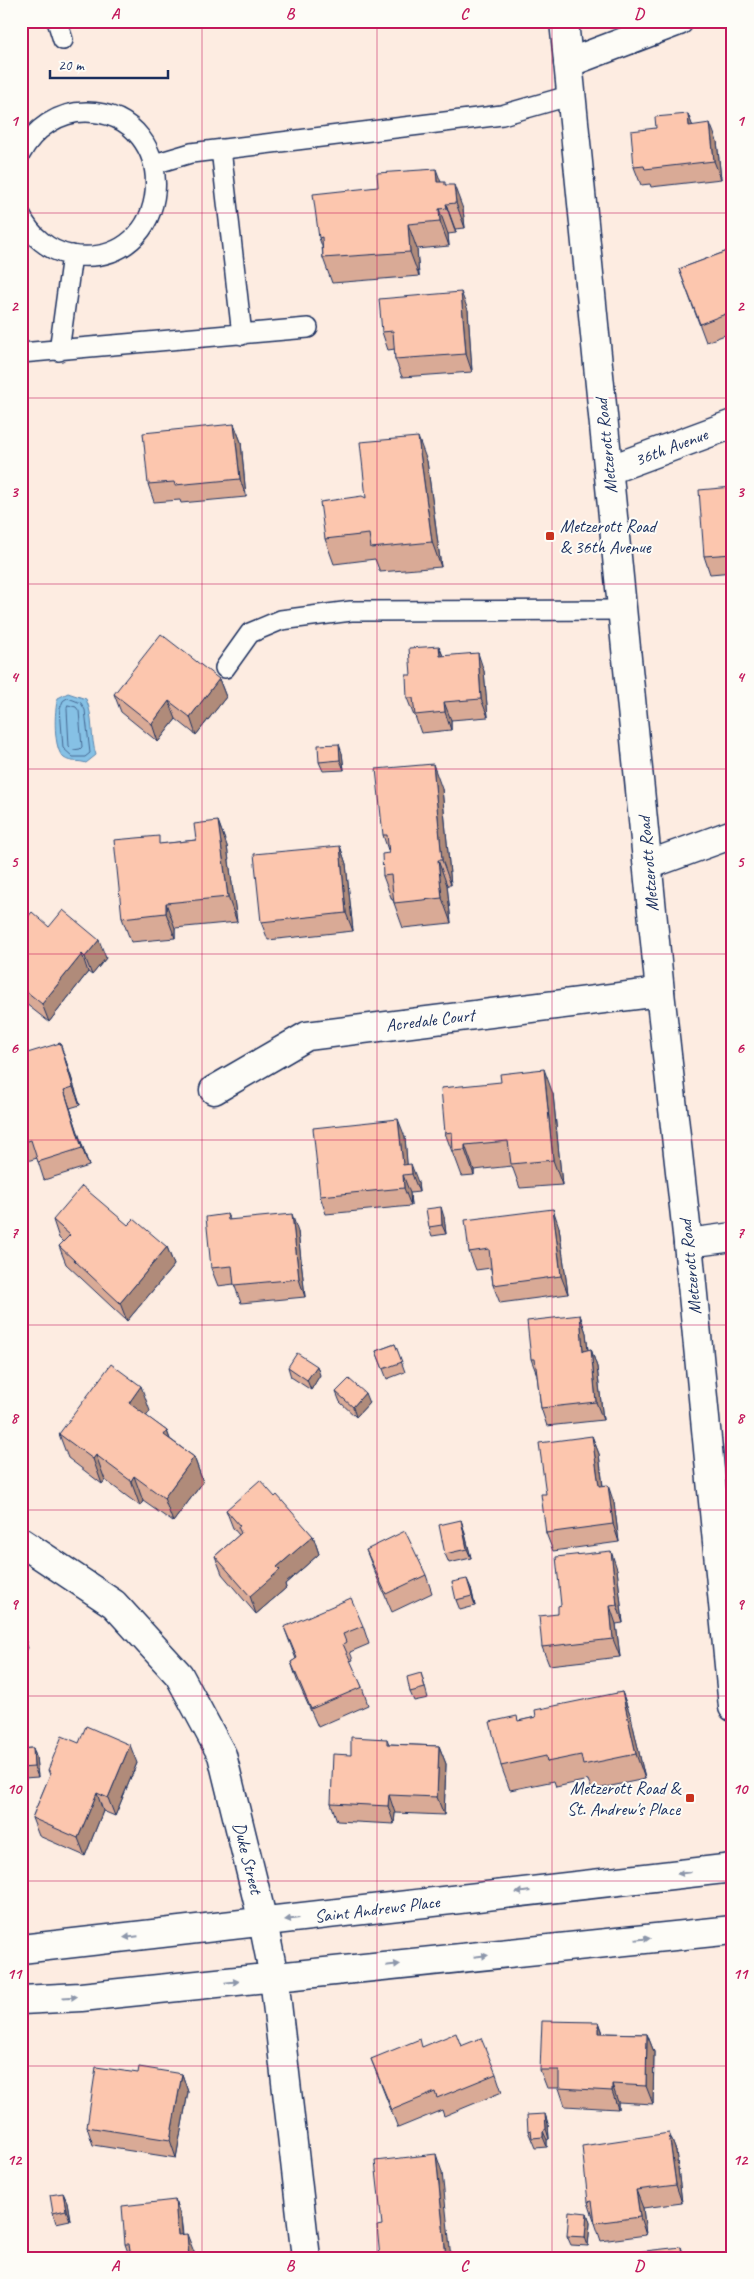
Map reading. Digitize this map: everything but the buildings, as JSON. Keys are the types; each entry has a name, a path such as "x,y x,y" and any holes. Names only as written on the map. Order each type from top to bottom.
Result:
{"street":[{"name":"Metzerott Road","path":"564,21 660,992 688,1243 733,1707"},
{"path":"568,62 679,21"},
{"name":"36th Avenue","path":"609,470 733,424"},
{"path":"648,865 733,834"},
{"name":"Acredale Court","path":"214,1090 307,1036 660,992"},
{"path":"688,1243 733,1237"},
{"name":"Duke Street","path":"21,1542 114,1604 179,1675 222,1755 264,1922 274,1977 306,2258"},
{"name":"Saint Andrews Place","path":"21,1949 733,1868"},
{"path":"21,2000 81,1997 733,1930"}],"lane":[{"path":"57,21 63,40"},
{"path":"154,164 191,153 502,115 572,95"},
{"path":"21,152 27,141 44,126 64,115 86,112 109,116 129,127 144,143 154,164 157,186 156,201 143,227 133,239 107,254 84,257 62,253 42,243 26,226 21,216"},
{"path":"221,150 242,335"},
{"path":"59,351 72,255"},
{"path":"21,353 308,328"},
{"path":"225,668 250,633 281,620 351,611 623,610"}],"water":[{"path":"68,693 86,699 88,706 96,755 86,763 67,760 60,754 58,747 55,720 58,698"}],"place":[{"name":"Metzerott Road & 36th Avenue","path":"550,536"},
{"name":"Metzerott Road & St. Andrew's Place","path":"690,1798"}]}
